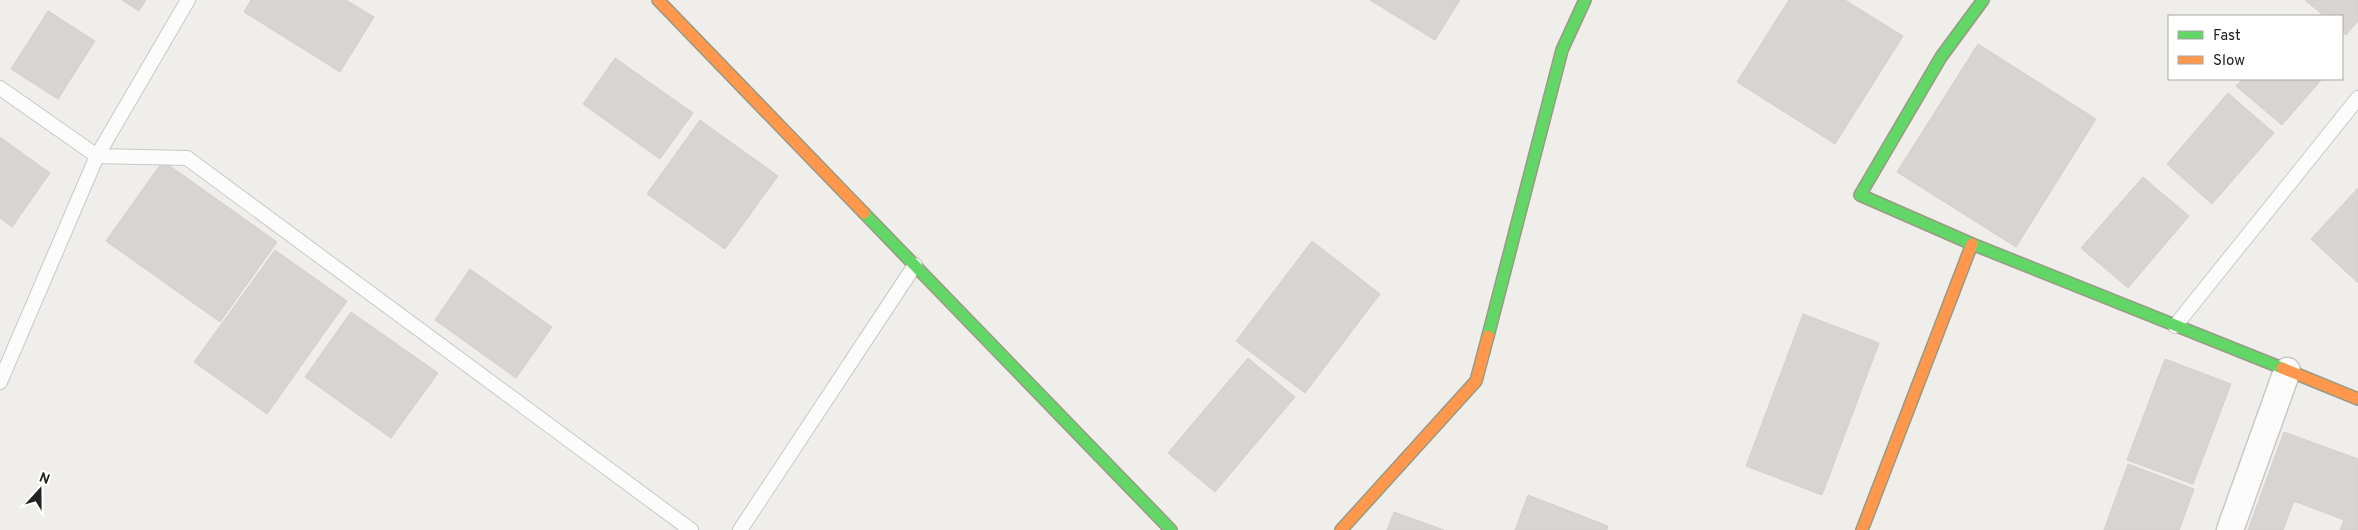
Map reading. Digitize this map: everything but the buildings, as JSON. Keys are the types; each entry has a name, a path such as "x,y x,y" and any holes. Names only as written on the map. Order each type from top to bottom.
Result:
{"street":[{"path":"658,0 1171,530"},
{"path":"1341,530 1476,382 1562,50 1585,0"},
{"path":"1983,0 1941,57 1860,195 1972,244 2358,399"},
{"path":"1862,530 1972,244"},
{"path":"2230,530 2287,371"}],"lane":[{"path":"0,382 97,156 188,0"},
{"path":"0,88 97,156 187,158 691,530"},
{"path":"2175,326 2358,98"},
{"path":"740,530 914,265"}],"traffic: fast":[{"path":"1488,336 1562,50 1585,0"},
{"path":"1983,0 1941,57 1860,195 1972,244 2282,368"},
{"path":"864,213 1171,530"}],"traffic: slow":[{"path":"658,0 864,213"},
{"path":"1862,530 1972,244"},
{"path":"1341,530 1476,381 1488,336"},
{"path":"2282,368 2358,399"}]}
